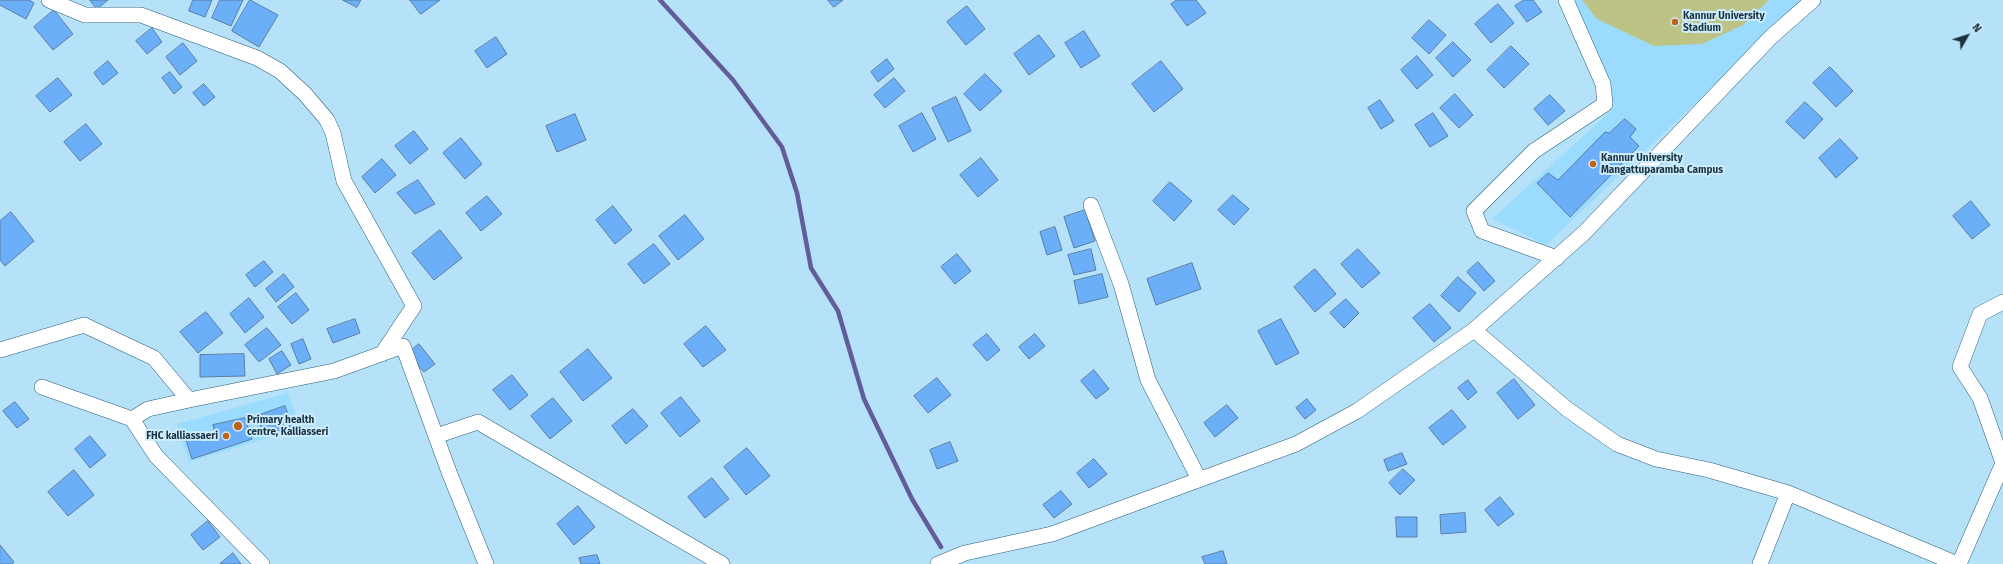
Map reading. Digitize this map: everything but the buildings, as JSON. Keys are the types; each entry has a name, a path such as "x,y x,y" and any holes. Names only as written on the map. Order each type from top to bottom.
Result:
{"street":[{"path":"49,0 85,15 141,14 257,58 280,72 305,94 327,120 334,133 344,181 414,306 382,354"},
{"path":"1557,258 1482,231 1474,211 1534,151 1605,104 1603,84 1566,0"},
{"path":"938,564 965,553 1052,534 1296,444 1350,414 1474,330 1557,258 1584,233 1771,37 1813,0"},
{"path":"1091,206 1121,284 1148,380 1199,479"},
{"path":"1474,330 1567,409 1617,444 1656,459 1709,470 1788,493 1958,564 2003,463 1980,398 1960,368 1980,314 2003,302"},
{"path":"0,350 84,325 154,358 189,400"},
{"path":"132,419 148,409 334,371 404,346 436,436 486,564"},
{"path":"42,387 132,419 156,456 262,564"},
{"path":"436,436 478,422 722,564"},
{"path":"1760,564 1788,493"}],"shaded area":[{"name":"Kannur University Mangattuparamba Campus","path":"1570,0 1804,0 1546,245 1492,219 1614,108"},
{"name":"Primary health centre, Kalliasseri","path":"288,393 300,428 189,462 177,424"}],"green space":[{"name":"Kannur University Stadium","path":"1582,0 1769,0 1743,25 1702,44 1654,46 1597,19"}],"waterway":[{"path":"660,0 733,80 782,147 797,193 811,268 838,311 864,399 912,499 941,547"}],"place":[{"name":"Kannur University Stadium","path":"1675,22"},
{"name":"Kannur University Mangattuparamba Campus","path":"1593,164"},
{"name":"Primary health centre, Kalliasseri","path":"238,426"},
{"name":"FHC kalliassaeri","path":"226,436"}]}
